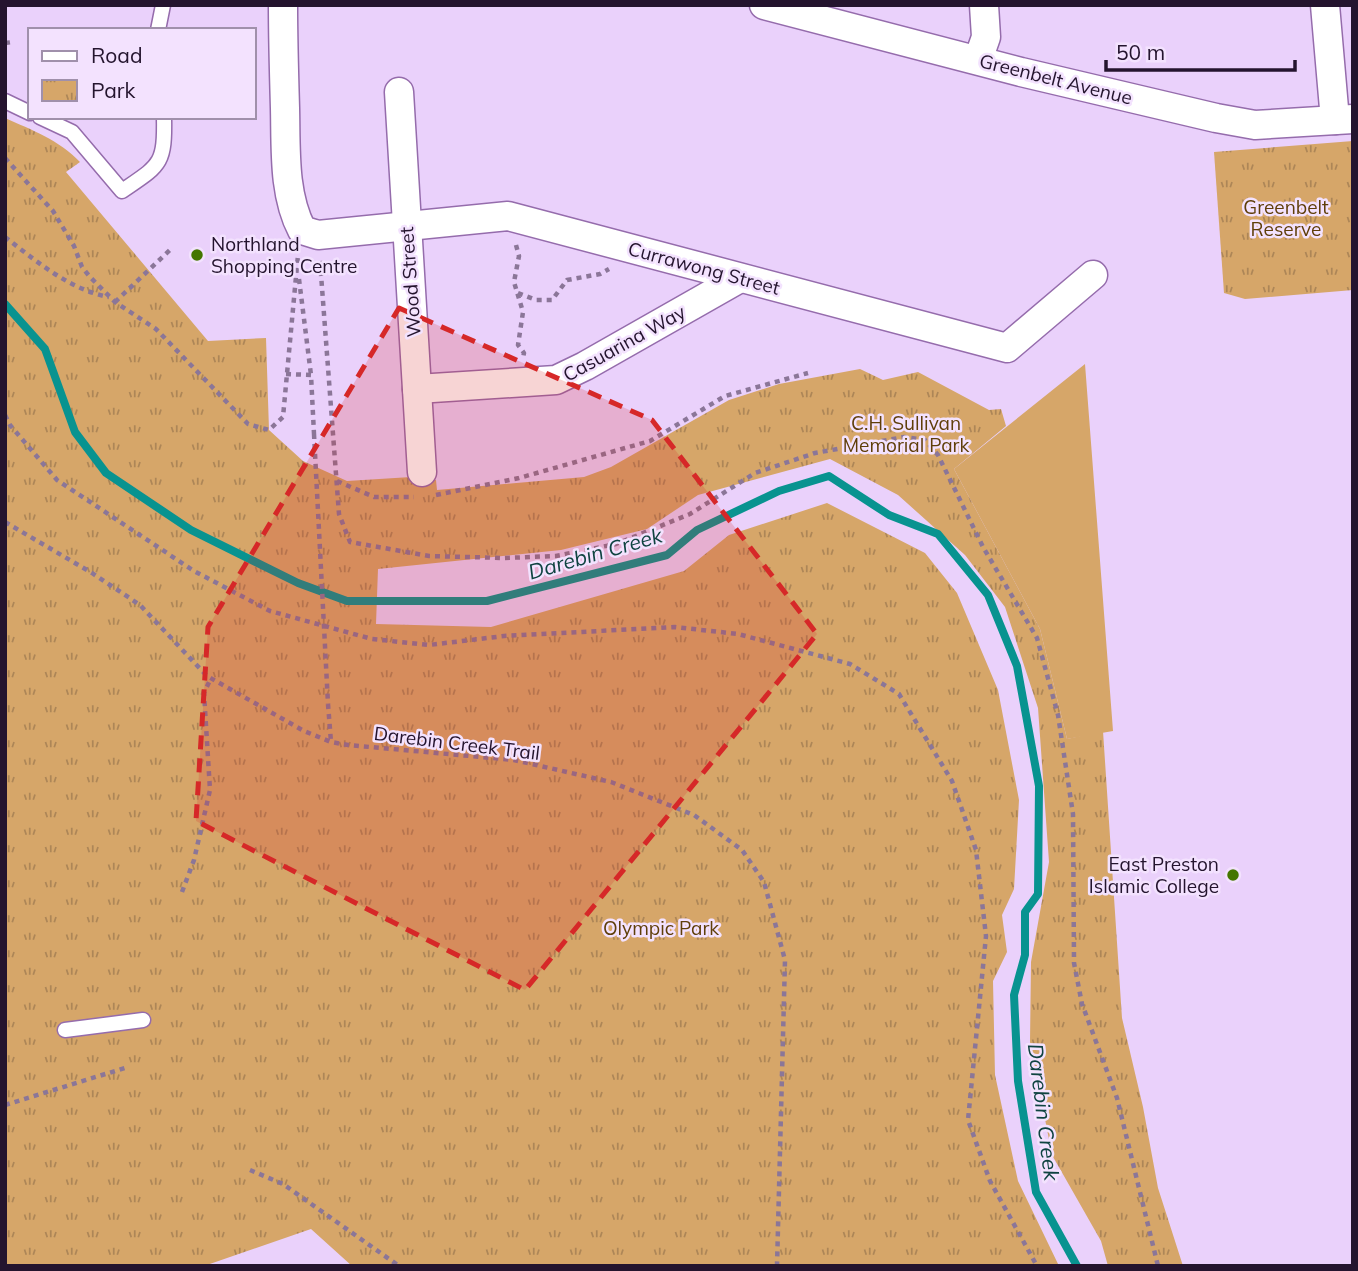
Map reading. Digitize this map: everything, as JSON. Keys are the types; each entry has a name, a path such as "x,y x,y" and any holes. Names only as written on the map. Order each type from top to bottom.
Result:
{"street":[{"path":"283,5 288,175 295,216 302,230 318,235"},
{"name":"Greenbelt Avenue","path":"764,5 1190,112 1255,125 1344,120"},
{"path":"978,60 986,37 984,5"},
{"path":"1325,5 1344,120"},
{"name":"Wood Street","path":"399,92 422,472"},
{"name":"Currawong Street","path":"318,235 508,216 1007,348 1093,275"},
{"name":"Casuarina Way","path":"417,389 556,380 740,278"}],"lane":[{"path":"158,28 163,5"},
{"path":"5,101 28,112"},
{"path":"44,119 72,132 122,191 152,170 164,150 164,119"},
{"path":"65,1030 143,1020"}],"path":[{"path":"5,43 13,42"},
{"path":"5,158 53,211 74,246 82,267 113,300 156,329 248,424 269,430 283,417 298,268"},
{"path":"295,216 298,268 311,375 331,742"},
{"path":"318,235 339,514 350,542 429,556 556,556 616,544 690,514 755,473 815,453 904,437 925,440 938,455 983,547 1037,638 1058,715 1073,814 1074,964 1082,1004 1117,1098 1158,1266"},
{"path":"5,237 39,264 82,288 113,300"},
{"path":"515,244 519,256 514,282 523,312 517,345 524,353 522,363 526,382"},
{"path":"113,300 171,249"},
{"path":"518,292 536,300 552,300 567,280 600,274 612,268"},
{"path":"337,481 374,497 423,497 519,478 650,441 725,396 808,373"},
{"path":"286,374 311,375"},
{"path":"5,415 10,425 57,481 194,571 270,611 372,639 429,645 504,636 675,627 738,634 850,664 899,694 952,781 976,849 986,936 968,1120 990,1181 1037,1266"},
{"name":"Darebin Creek Trail","path":"5,522 92,573 139,605 211,678 304,731 331,742 514,760 611,782 694,815 742,850 764,882 785,960 777,1266"},
{"path":"182,892 194,860 210,790 204,693 211,678"},
{"path":"5,1105 128,1067"},
{"path":"250,1170 283,1184 399,1266"}],"highlighted area":[{"path":"399,308 652,420 817,634 525,990 196,821 208,627"}],"green space":[{"name":"Olympic Park","path":"5,118 54,142 80,162 66,172 208,341 266,338 269,430 303,461 347,481 411,477 412,482 436,480 437,490 584,477 611,467 729,400 779,384 860,369 883,380 918,372 989,410 1001,409 1006,426 954,469 1040,629 1067,739 1103,731 1122,1018 1143,1107 1158,1188 1183,1266 1108,1266 1101,1241 1052,1155 1030,1042 1031,962 1049,862 1038,708 1005,607 965,555 898,495 830,459 698,495 647,529 561,550 378,569 376,624 491,627 684,571 729,535 827,503 925,553 957,593 998,690 1019,800 1014,889 1002,915 1007,952 993,981 995,1075 1018,1181 1059,1266 352,1266 311,1229 204,1266 5,1266"},
{"name":"Greenbelt Reserve","path":"1353,141 1353,290 1245,299 1224,293 1214,152"},
{"path":"1085,364 1113,731 1067,739 1040,629 954,469"}],"waterway":[{"name":"Darebin Creek","path":"5,304 45,349 75,432 106,473 191,530 298,583 347,601 487,601 667,555 697,530 779,491 829,476 889,515 938,534 988,595 1017,666 1039,786 1038,894 1025,912 1025,955 1014,995 1018,1081 1036,1192 1077,1266"}],"place":[{"name":"Northland Shopping Centre","path":"197,255"},
{"name":"East Preston Islamic College","path":"1233,875"}],"park label":[{"name":"C.H. Sullivan Memorial Park","path":"906,434"}]}
